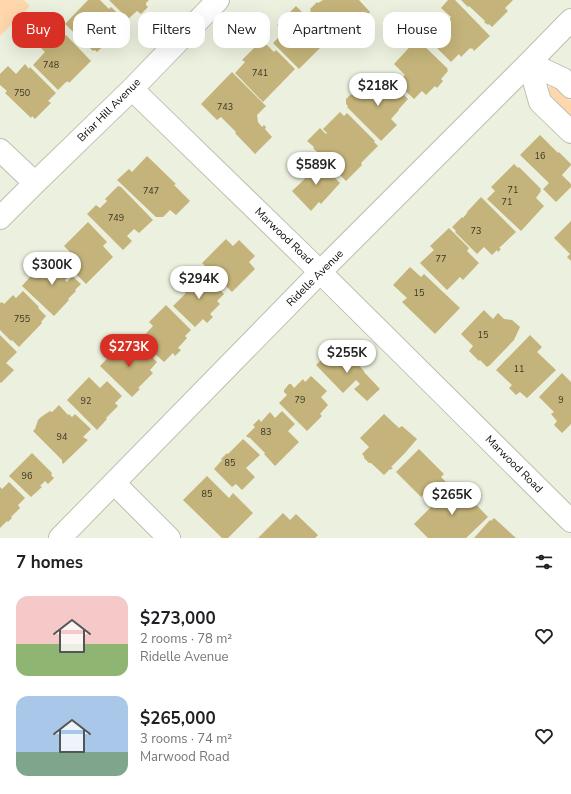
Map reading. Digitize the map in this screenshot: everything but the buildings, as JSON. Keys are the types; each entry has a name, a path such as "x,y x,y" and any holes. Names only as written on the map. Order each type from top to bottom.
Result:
{"street":[{"name":"Briar Hill Avenue","path":"0,218 34,183 132,89 218,0"},
{"name":"Ridelle Avenue","path":"60,538 571,20"},
{"path":"529,64 563,79 571,86"},
{"path":"529,64 540,102 571,132"},
{"name":"Marwood Road","path":"132,89 321,272 571,521"},
{"path":"0,150 34,183"},
{"path":"114,483 169,538"}],"shaded area":[{"path":"0,0 24,0 30,6 24,12 12,12 12,24 0,36"},
{"path":"554,85 571,101 571,120 546,94 548,88"}]}
